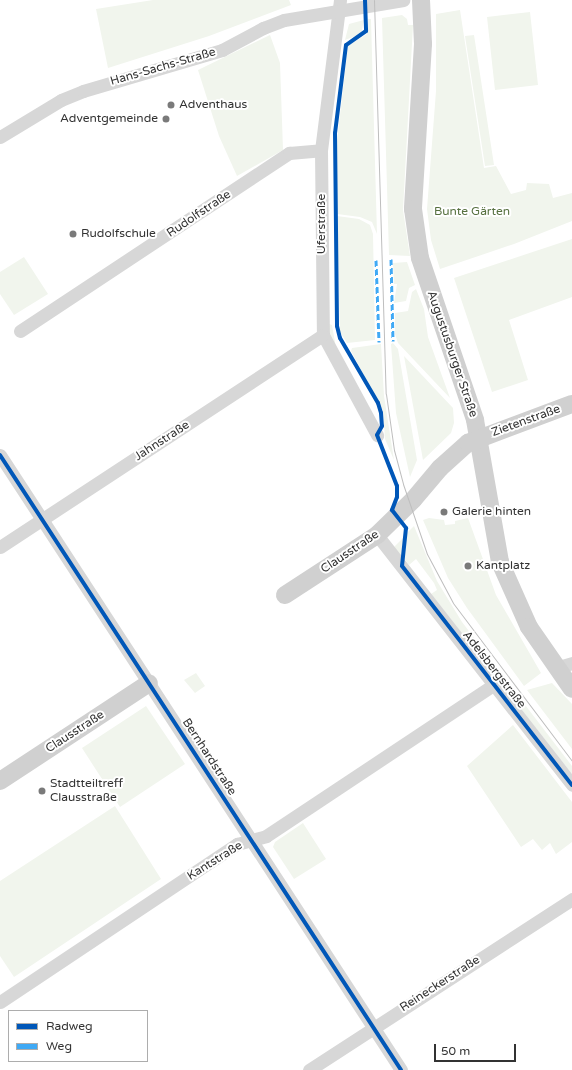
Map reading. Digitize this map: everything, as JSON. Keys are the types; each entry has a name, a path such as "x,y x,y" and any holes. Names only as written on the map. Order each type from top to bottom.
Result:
{"main road":[{"name":"Augustusburger Straße","path":"421,0 423,44 413,195 414,225 427,280 469,399 479,438 500,562 529,627 564,665 572,689"},
{"name":"Zietenstraße","path":"479,438 572,404"},
{"name":"Clausstraße","path":"285,594 382,540 440,468 468,443 479,438"},
{"name":"Clausstraße","path":"0,781 149,683"}],"street":[{"name":"Hans-Sachs-Straße","path":"0,138 61,100 83,91 222,50 263,28 284,20 339,5 403,0"},
{"name":"Uferstraße","path":"339,5 321,150 323,335 377,435"},
{"name":"Rudolfstraße","path":"20,331 289,153 321,150"},
{"name":"Jahnstraße","path":"0,547 323,335"},
{"name":"Bernhardstraße","path":"0,455 401,1070"},
{"name":"Adelsbergstraße","path":"382,540 493,686 572,785"},
{"name":"Kantstraße","path":"0,1002 237,844 266,836 493,686"},
{"name":"Reineckerstraße","path":"309,1070 572,899"}],"green space":[{"path":"153,0 289,0 291,5 209,36 108,68 96,9"},
{"name":"Bunte Gärten","path":"460,10 484,168 496,166 511,194 526,190 527,183 549,184 553,198 572,193 572,221 514,244 440,269 431,240 427,209 436,91 436,14"},
{"path":"530,12 538,85 495,90 487,17"},
{"path":"402,15 407,19 408,25 413,25 403,210 410,256 389,255 382,18"},
{"path":"368,19 371,19 377,234 372,222 360,217 337,214 337,141 348,46 367,34"},
{"path":"364,20 361,34 345,40 349,24"},
{"path":"270,35 280,63 283,150 237,176 219,136 198,70"},
{"path":"474,35 494,165 485,166 465,36"},
{"path":"337,216 359,219 370,225 373,234 375,340 347,343 340,332"},
{"path":"572,239 572,297 509,320 528,380 492,392 454,278"},
{"path":"24,257 48,294 14,315 0,294 0,272"},
{"path":"407,262 415,285 409,288 406,301 394,303 397,284 394,284 393,263"},
{"path":"416,289 424,309 428,337 450,398 398,343 395,334 395,313 408,311 412,292"},
{"path":"329,324 332,325 336,348 329,333"},
{"path":"393,343 398,349 417,460 410,477 396,413 391,344"},
{"path":"381,344 384,396 394,460 385,439 383,411 351,351 352,348"},
{"path":"404,356 453,408 454,423 451,433 423,460"},
{"path":"429,518 444,520 445,525 455,524 455,521 468,518 496,595 541,673 524,686 467,608 448,578 423,520"},
{"path":"414,526 437,581 462,622 516,693 511,696 431,594 437,590 434,583 416,559 409,565 404,558 406,534"},
{"path":"404,537 402,557 394,547"},
{"path":"196,673 205,686 195,693 184,680"},
{"path":"552,683 572,704 572,749 527,690"},
{"path":"519,697 572,766 572,774 514,700"},
{"path":"146,706 185,764 120,807 82,748"},
{"path":"513,725 572,802 572,842 556,854 550,843 542,850 533,839 521,847 467,766"},
{"path":"115,806 161,879 14,977 0,956 0,881"},
{"path":"303,823 326,859 294,879 273,847 275,842"}],"tram line":[{"path":"374,0 386,394 394,450 403,484 427,554 453,603 572,761"}],"marked path":[{"path":"391,259 393,341"},
{"path":"376,260 379,342"}],"cycle path":[{"path":"365,0 366,31 346,45 335,133 337,326 340,338 378,403 381,413 382,426 377,435 397,486 397,497 392,510 406,528 402,566 572,785"},
{"path":"0,455 401,1070"}],"place":[{"name":"Adventhaus","path":"171,105"},
{"name":"Adventgemeinde","path":"166,119"},
{"name":"Rudolfschule","path":"73,234"},
{"name":"Galerie hinten","path":"444,512"},
{"name":"Kantplatz","path":"468,566"},
{"name":"Stadtteiltreff Clausstraße","path":"42,791"}]}
